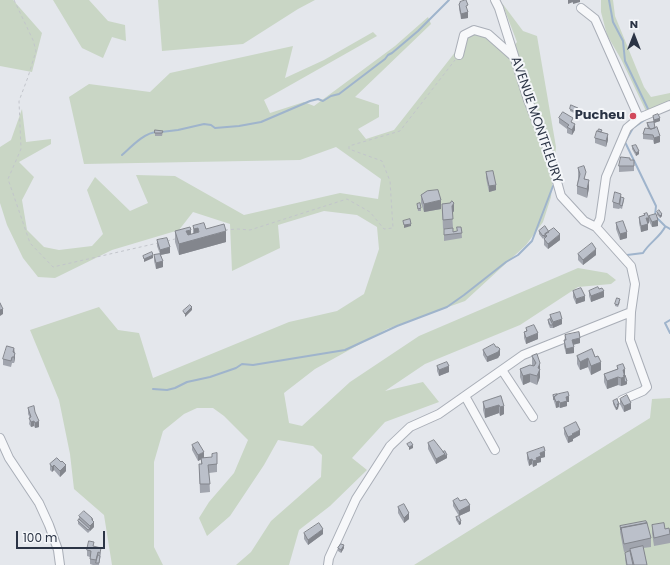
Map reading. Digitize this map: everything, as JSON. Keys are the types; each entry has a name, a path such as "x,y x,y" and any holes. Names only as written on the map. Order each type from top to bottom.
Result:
{"street":[{"name":"AVENUE MONTFLEURY","path":"495,0 499,8 528,100 549,153 561,196 584,221 596,227 631,266 635,284 631,312 630,340 647,387 643,391 622,400"},
{"path":"581,8 596,19 639,118"},
{"path":"459,55 464,35 474,30 488,34 515,57"},
{"path":"596,227 600,219 606,177 627,128 639,118 670,105"},
{"path":"328,565 329,558 356,499 390,446 410,427 439,414 523,355 631,312"},
{"path":"502,370 533,417"},
{"path":"465,396 495,450"},
{"path":"0,438 9,458 39,503 49,524 58,550 60,565"}],"path":[{"path":"14,0 33,40 36,51 19,101 21,149 8,179 30,243 53,268 158,243"},
{"path":"224,230 238,228 250,230 347,199 370,212 384,229 393,228 390,181 382,161 349,149 349,146 400,131 459,55"},
{"path":"165,241 180,238"}],"green space":[{"path":"0,0 13,0 42,33 32,72 0,66"},
{"path":"53,0 89,0 108,21 125,25 126,41 112,37 103,58 82,48"},
{"path":"158,0 315,0 243,44 162,51"},
{"path":"601,0 613,0 615,16 644,87 651,97 670,93 670,101 651,111 646,111 621,59 607,35 601,12"},
{"path":"502,3 523,31 537,36 556,147 551,197 543,222 526,245 465,301 387,329 315,369 284,393 289,423 302,426 350,382 419,336 578,268 607,273 616,280 611,284 578,287 520,325 425,364 385,391 423,382 439,402 385,422 352,458 367,470 330,506 299,530 289,565 236,565 251,552 271,521 321,477 322,455 313,446 278,440 264,465 230,516 207,536 199,518 209,502 234,473 248,440 224,416 213,408 197,408 184,414 163,431 154,462 154,547 163,565 112,565 104,515 74,489 70,454 59,400 30,330 99,307 118,330 139,333 153,378 289,322 337,311 364,294 379,249 377,227 357,215 324,211 278,225 280,248 232,271 230,224 193,212 179,230 112,250 55,278 38,277 23,258 7,225 0,203 0,147 11,140 22,109 26,142 51,139 51,144 19,162 34,177 22,200 27,230 44,247 59,250 92,246 103,234 87,190 95,177 130,211 148,203 136,175 175,176 244,215 340,193 378,199 381,179 336,147 300,160 84,164 69,97 89,84 150,92 170,73 293,46 285,78 324,60 373,32 377,36 264,100 270,113 304,102 314,106 395,46 428,17 431,24 355,97 379,105 379,117 358,129 366,139 394,130 471,32 501,43 510,51 517,42"},
{"path":"670,398 670,565 414,565 650,418 652,399"}],"building":[{"path":"466,0 468,12 461,14 459,4 460,2"},
{"path":"571,105 578,108 576,112 570,109"},
{"path":"563,112 573,118 571,122 575,124 572,130 567,127 569,125 559,118"},
{"path":"658,114 660,118 654,120 653,116"},
{"path":"654,122 655,128 650,129 647,123"},
{"path":"657,127 660,136 654,138 653,135 643,134 645,128 651,129"},
{"path":"155,130 163,131 162,133 155,133"},
{"path":"597,131 608,134 606,141 595,138"},
{"path":"636,145 639,151 636,153 632,146"},
{"path":"621,157 634,160 634,166 619,166"},
{"path":"584,166 586,172 584,179 589,180 587,189 577,186 580,174 578,168"},
{"path":"493,171 496,185 489,186 486,172"},
{"path":"438,190 441,200 424,204 421,195 427,191"},
{"path":"615,192 621,194 619,204 613,202"},
{"path":"621,197 624,198 622,206 620,205"},
{"path":"452,201 454,203 452,206 453,219 443,220 442,204 450,203"},
{"path":"420,203 421,208 418,209 417,204"},
{"path":"659,210 662,214 660,216 657,212"},
{"path":"647,213 649,218 646,218 648,224 641,226 639,217"},
{"path":"656,214 658,220 652,222 649,216"},
{"path":"410,219 411,224 404,225 403,221"},
{"path":"623,221 627,232 620,234 616,223"},
{"path":"204,223 206,229 224,224 226,231 179,244 175,231 190,227 191,230 186,231 188,235 199,232 198,228 194,229 193,226"},
{"path":"545,226 549,232 545,234 545,237 539,231"},
{"path":"457,227 461,227 462,233 444,235 444,229 453,228 453,232 457,231"},
{"path":"554,228 560,234 548,244 544,239 547,236 545,234"},
{"path":"167,238 170,247 160,250 157,240"},
{"path":"592,243 596,249 583,260 578,254"},
{"path":"152,252 153,255 144,259 143,256"},
{"path":"160,254 163,261 156,263 154,255"},
{"path":"598,287 599,289 602,288 604,291 591,296 589,291"},
{"path":"581,288 585,296 576,299 573,291"},
{"path":"617,298 620,299 618,305 615,304"},
{"path":"0,303 3,309 0,310"},
{"path":"190,305 192,307 185,314 183,311"},
{"path":"560,312 562,319 553,322 550,315"},
{"path":"550,319 553,325 550,325 548,320"},
{"path":"534,325 538,333 526,338 524,332 527,331 526,328"},
{"path":"579,332 580,338 572,340 574,347 566,349 564,340 566,340 565,335"},
{"path":"494,344 500,349 498,352 487,357 483,350"},
{"path":"7,346 14,348 13,352 15,353 11,361 3,359"},
{"path":"592,349 595,357 598,356 601,362 591,366 588,358 580,362 577,356"},
{"path":"537,354 540,363 538,368 540,369 537,376 530,374 523,376 520,369 530,365 534,366 536,363 532,356"},
{"path":"447,362 449,366 439,370 437,366"},
{"path":"623,364 625,369 623,370 625,377 618,377 607,381 604,374 618,369 617,366"},
{"path":"624,375 627,381 625,382"},
{"path":"568,392 569,396 566,397 567,401 560,403 559,401 556,402 554,397 558,394"},
{"path":"627,395 631,403 624,406 620,399"},
{"path":"501,396 504,406 500,407 499,405 485,409 483,402"},
{"path":"617,399 619,404 617,404 618,406 616,408 613,401"},
{"path":"34,406 39,421 35,423 34,421 31,422 29,418 31,417 28,408"},
{"path":"576,422 580,430 568,437 564,428"},
{"path":"434,440 445,454 436,459 428,443"},
{"path":"198,442 204,452 198,455 192,445"},
{"path":"411,442 413,445 409,447 407,444"},
{"path":"544,447 545,451 540,453 541,456 536,458 537,460 529,460 527,453"},
{"path":"217,453 217,464 208,465 210,484 200,484 199,464 202,464 201,458 212,457 212,454"},
{"path":"57,458 66,465 60,471 54,465 52,467 50,464"},
{"path":"458,498 460,501 466,499 470,505 459,511 453,501"},
{"path":"404,504 409,513 404,518 398,507"},
{"path":"84,511 92,518 94,522 90,526 79,516"},
{"path":"459,516 461,521 459,522 456,517"},
{"path":"79,519 90,529 88,530 78,521"},
{"path":"646,521 647,523 621,528 621,530 620,526"},
{"path":"319,523 323,529 308,540 304,533"},
{"path":"647,523 651,538 624,544 621,528"},
{"path":"664,523 665,529 669,528 670,534 654,538 652,525"},
{"path":"89,541 94,542 93,546 101,548 100,553 98,552 96,560 90,559 91,551 87,550"},
{"path":"341,544 344,545 341,550 338,548"},
{"path":"643,546 647,565 634,565 630,549"},
{"path":"630,551 633,565 627,565 625,553"},
{"path":"98,555 100,556 99,563 96,563"}],"waterway":[{"path":"161,132 204,124 211,125 215,128 261,122 310,101 318,99 323,101 331,96 339,94 385,59 418,31 449,0"},
{"path":"609,0 613,22 623,41 625,61 649,111"},
{"path":"646,119 633,128 625,142 656,206 655,216 670,229"},
{"path":"122,155 143,137 157,132"},
{"path":"153,389 167,390 175,388 187,382 210,377 236,368 242,364 253,365 345,350 397,326 447,307 506,262 518,255 532,241 553,186"},
{"path":"627,255 643,253 665,227"},
{"path":"670,320 665,323 670,333"}],"place":[{"name":"Pucheu","path":"633,116"}]}
